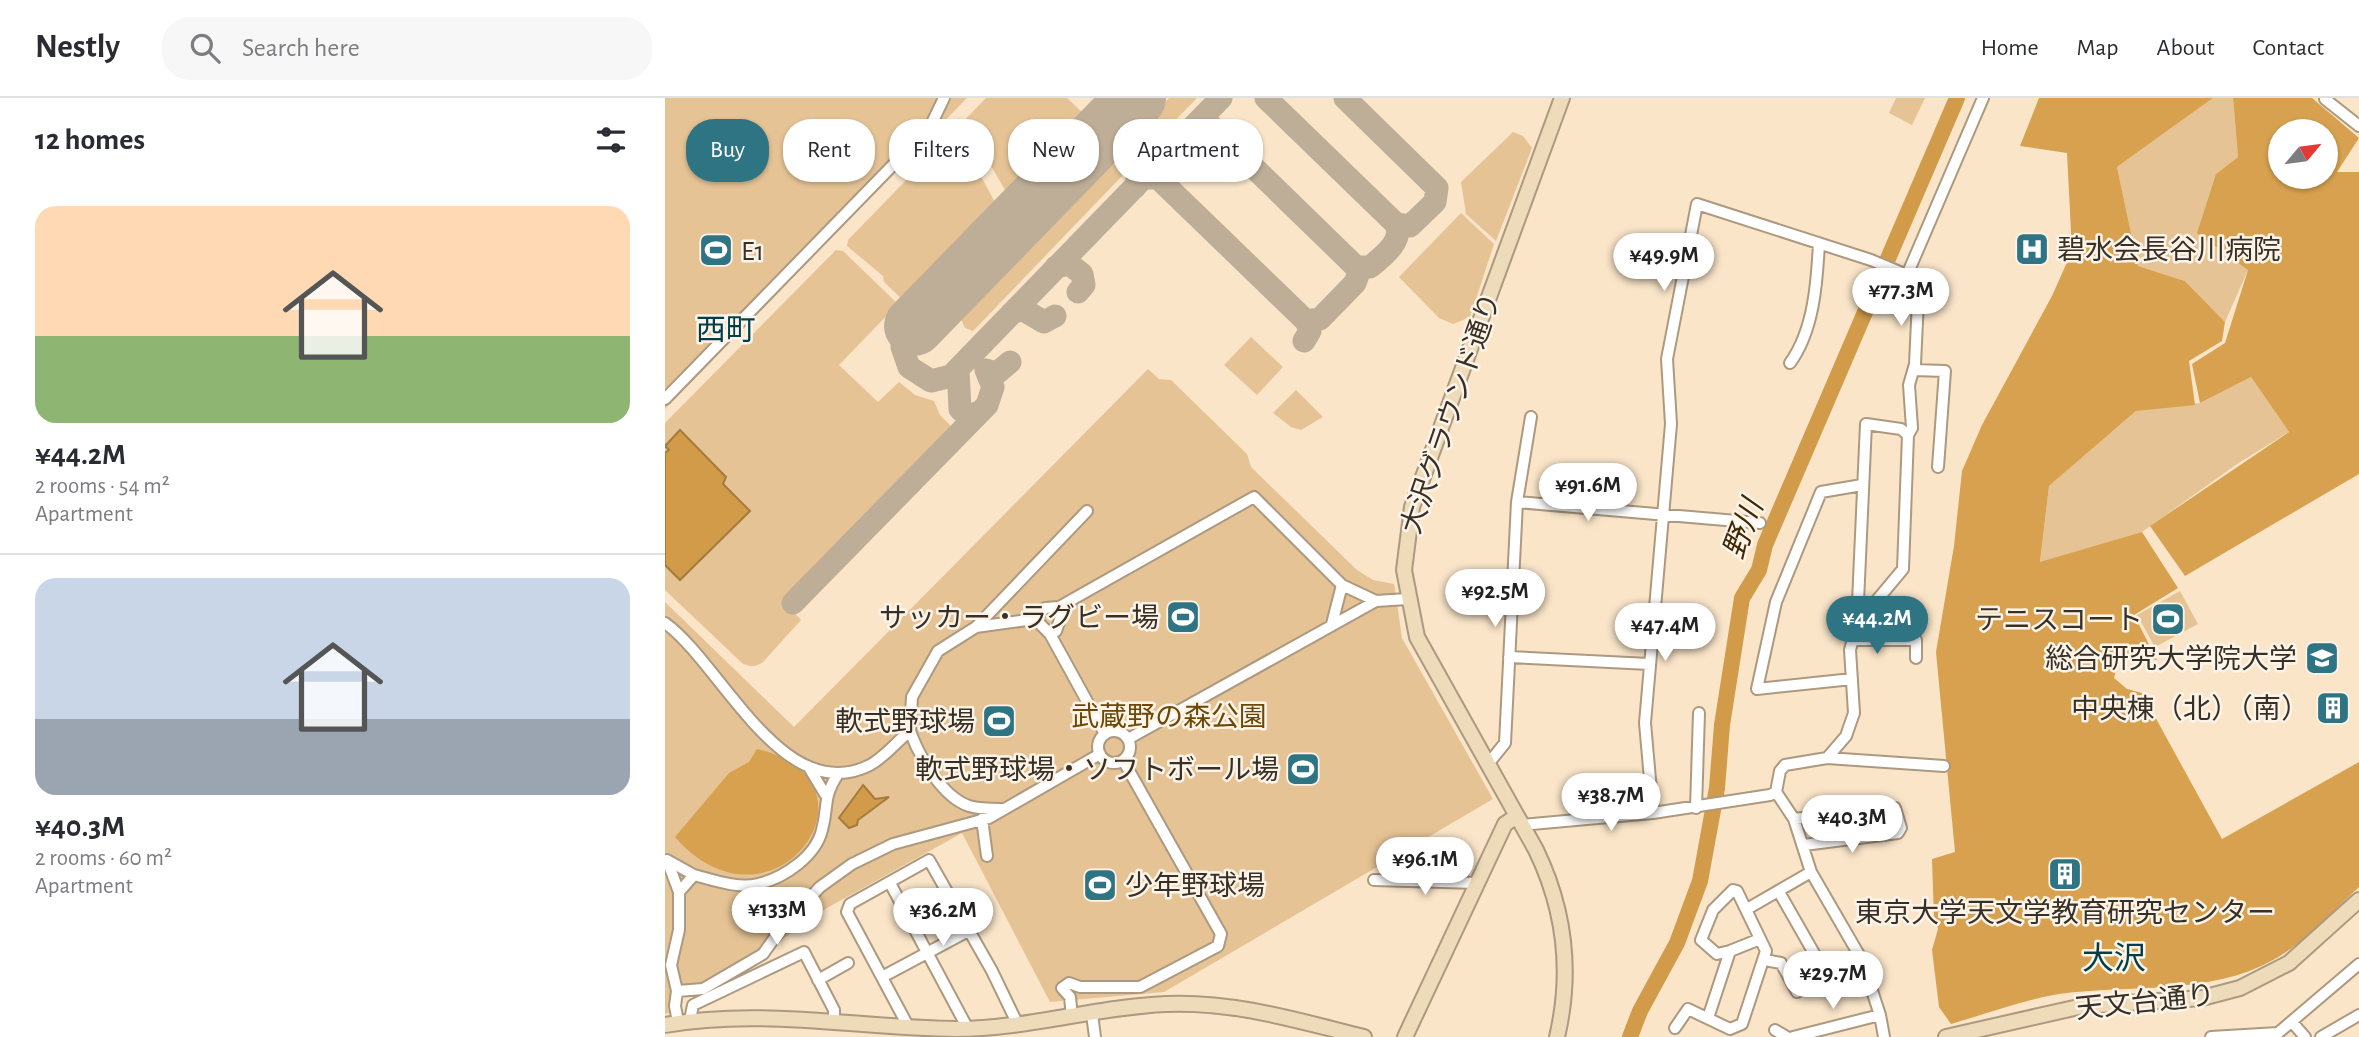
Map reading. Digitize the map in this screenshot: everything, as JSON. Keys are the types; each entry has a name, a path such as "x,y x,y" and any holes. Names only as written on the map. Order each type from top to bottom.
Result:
{"street":[{"path":"665,399 930,127 944,98"},
{"name":"大沢グラウンド通り","path":"1557,1037 1566,980 1562,928 1543,863 1417,637 1407,599 1404,549 1412,507 1562,98"},
{"path":"1906,274 1983,98"},
{"path":"2325,99 2359,126"},
{"path":"1653,813 1645,723 1671,424 1667,359 1697,204 1874,260 1919,279 1913,370 1909,385 1912,428 1908,435 1903,569 1857,624"},
{"path":"1790,363 1797,353 1817,286 1819,243"},
{"path":"1913,370 1945,371 1938,467"},
{"path":"1487,764 1497,757 1505,743 1517,502 1531,417"},
{"path":"1827,758 1846,736 1854,713 1852,640 1857,624 1866,424 1901,429 1908,435"},
{"path":"1852,679 1757,689 1776,602 1821,492 1862,485"},
{"path":"976,626 1035,619 1045,608 1059,607 1254,497 1342,585 1376,601"},
{"path":"1517,502 1662,512 1761,523"},
{"path":"1002,810 968,806 942,786 927,767 910,731 912,697 938,651 976,626 1087,511"},
{"path":"1332,624 1342,585"},
{"path":"1128,739 1376,601 1407,599"},
{"path":"1050,634 1056,631 1062,614 1059,607"},
{"path":"1035,619 1050,634 1105,734"},
{"path":"665,623 699,655 759,731 808,766 838,774 858,769 877,760 910,731"},
{"path":"1852,640 1916,640 1916,658"},
{"path":"1509,657 1649,664"},
{"path":"1696,808 1699,713"},
{"path":"1120,732 1128,739 1130,748 1123,760 1113,763 1100,754 1099,744 1105,734 1120,732"},
{"path":"677,991 703,989 763,954 780,930 820,887 852,864 893,844 982,819 1100,754"},
{"path":"1776,792 1784,765 1827,758 1944,766"},
{"path":"1072,1017 1070,997 1062,988 1069,983 1080,987 1140,987 1218,946 1221,934 1123,760"},
{"path":"808,766 825,794"},
{"path":"666,859 694,875 722,883 757,885 787,872 810,854 822,831 825,794 838,774"},
{"path":"1405,1037 1505,824 1519,820 1696,808 1776,792"},
{"path":"1776,792 1794,819 1811,872 1862,960 1880,1015 1884,1037"},
{"path":"967,822 968,806"},
{"path":"1794,819 1895,808 1898,811 1901,828 1898,832 1804,845"},
{"path":"982,819 988,856"},
{"path":"666,859 679,892 680,930 671,965 677,991 675,1006 678,1023"},
{"path":"908,1026 848,912 850,904 929,860 992,971 1019,1026"},
{"path":"1747,909 1811,872"},
{"path":"679,892 694,875"},
{"path":"1374,880 1477,883"},
{"path":"890,883 968,1028"},
{"path":"757,885 780,930"},
{"path":"1675,1028 1688,1009 1730,1029 1742,1024 1766,951 1747,909 1737,891 1733,890 1713,911 1701,940 1717,954 1760,939"},
{"path":"1779,892 1827,976"},
{"name":"天文台通り","path":"1946,1037 2083,1006 2202,998 2240,988 2288,963 2359,901"},
{"path":"882,977 968,931"},
{"path":"1708,1018 1730,951"},
{"path":"678,1023 693,1005 804,952 834,1010 834,1021"},
{"path":"1765,960 1781,963 1797,992 1862,960"},
{"path":"818,980 848,964"},
{"path":"2211,1037 2278,1033 2359,964"},
{"path":"1140,987 1142,1006"},
{"path":"678,1023 746,1017 968,1028 1019,1026 1142,1006 1194,1004 1240,1008 1364,1037"},
{"path":"1092,1014 1094,1037"},
{"path":"1793,1037 1880,1015"},
{"path":"2321,1037 2359,1015"},
{"path":"2293,1022 2305,1037"},
{"path":"1775,1030 1787,1037"}],"green space":[{"path":"665,98 967,98 947,119 889,119 889,178 665,409"},
{"path":"986,98 1067,98 1085,115 1081,119 1008,119 1008,182 1021,182 1008,195 994,171 994,119 966,119"},
{"path":"1169,98 1197,98 1176,119 1149,119"},
{"path":"1896,98 1925,98 1912,125 1889,113"},
{"path":"2213,98 2233,98 2238,157 2216,174 2248,270 2225,322 2185,281 2138,266 2117,167"},
{"path":"1513,132 1523,136 1532,148 1496,241 1466,214 1461,182"},
{"path":"1108,162 1113,164 1113,182 1116,182 973,331 965,328 960,317 1089,182 1099,182 1099,171"},
{"path":"904,182 984,182 997,206 904,301 884,282 883,276 847,246 848,240"},
{"path":"1461,213 1494,244 1470,317 1453,324 1439,318 1399,277"},
{"path":"836,250 843,251 898,304 839,365 878,402 899,382 915,395 934,401 940,415 952,427 784,601 801,620 763,662 749,666 743,664 665,590 665,423"},
{"path":"1251,337 1283,367 1257,395 1224,365"},
{"name":"武蔵野の森公園","path":"1148,369 1159,379 1171,380 1247,454 1251,467 1357,570 1373,580 1394,584 1402,638 1493,799 1164,992 1050,1002 962,833 827,908 751,961 668,1004 669,1013 665,1014 665,602 794,727"},
{"path":"2251,377 2289,432 2237,464 2142,532 2040,563 2049,486 2136,411 2200,403"},
{"path":"1296,390 1323,417 1301,430 1291,427 1273,413"},
{"name":"テニスコート","path":"2180,591 2198,624 2155,647 2137,615"}],"shaded area":[{"path":"2039,98 2213,98 2117,167 2138,266 2185,281 2225,322 2222,341 2189,361 2195,405 2136,411 2049,486 2040,562 2142,532 2178,588 2134,615 2157,660 2133,655 2118,662 2114,678 2127,689 2142,693 2222,839 2359,762 2359,887 2297,945 2248,971 2196,984 2059,994 2018,1003 1951,1024 1939,1007 1932,950 1938,929 1934,918 1932,859 1955,852 1936,652 1954,546 1962,471 1982,425 2052,296 2072,251 2067,153 2020,146"},
{"path":"2233,98 2312,98 2337,119 2268,119 2268,189 2338,189 2338,172 2359,172 2359,474 2185,576 2150,526 2289,432 2251,377 2200,403 2192,364 2225,343 2248,270 2197,233 2216,174 2238,157"},
{"path":"2338,120 2359,138 2338,170"},
{"path":"680,430 726,477 723,484 750,511 680,580 665,565 665,453 669,450 665,446"},
{"path":"757,749 797,767 816,792 817,820 804,847 780,866 748,875 712,866 675,837 729,773 749,762"},
{"path":"863,785 875,799 889,797 858,820 857,825 849,828 839,818"}],"waterway":[{"name":"野川","path":"1630,1037 1640,1011 1677,943 1700,881 1717,788 1722,725 1742,598 1759,570 1765,545 1957,98"}],"taxiway":[{"path":"908,332 902,347 909,367 931,381 951,376 1221,98"},
{"path":"1266,98 1396,224 1410,226 1435,202 1437,188 1345,98"},
{"path":"1121,113 1119,136 1136,166 1138,175 1135,187"},
{"path":"1099,143 1113,143"},
{"path":"1263,177 1356,267 1358,275 1355,283 1320,319 1306,321"},
{"path":"1162,182 1306,321 1310,331 1304,341"},
{"path":"1356,267 1370,267 1386,253 1397,236 1396,224"},
{"path":"1056,267 1069,264 1082,274 1084,285 1078,292"},
{"path":"1012,313 1022,309 1044,322 1055,316"},
{"path":"986,370 997,373 1010,362"},
{"path":"958,369 960,409 968,416 980,412"},
{"path":"793,603 987,405 993,387 986,370"}],"runway":[{"path":"914,326 1136,98"}],"place":[{"name":"碧水会長谷川病院","path":"2032,249"},
{"name":"E1","path":"716,250"},
{"name":"サッカー・ラグビー場","path":"1183,617"},
{"name":"テニスコート","path":"2168,619"},
{"name":"総合研究大学院大学","path":"2322,658"},
{"name":"中央棟（北）（南）","path":"2333,708"},
{"name":"軟式野球場","path":"999,721"},
{"name":"軟式野球場・ソフトボール場","path":"1303,769"},
{"name":"東京大学天文学教育研究センター","path":"2065,874"},
{"name":"少年野球場","path":"1100,885"}],"district":[{"name":"西町","path":"726,330"},
{"name":"大沢","path":"2114,958"}]}
